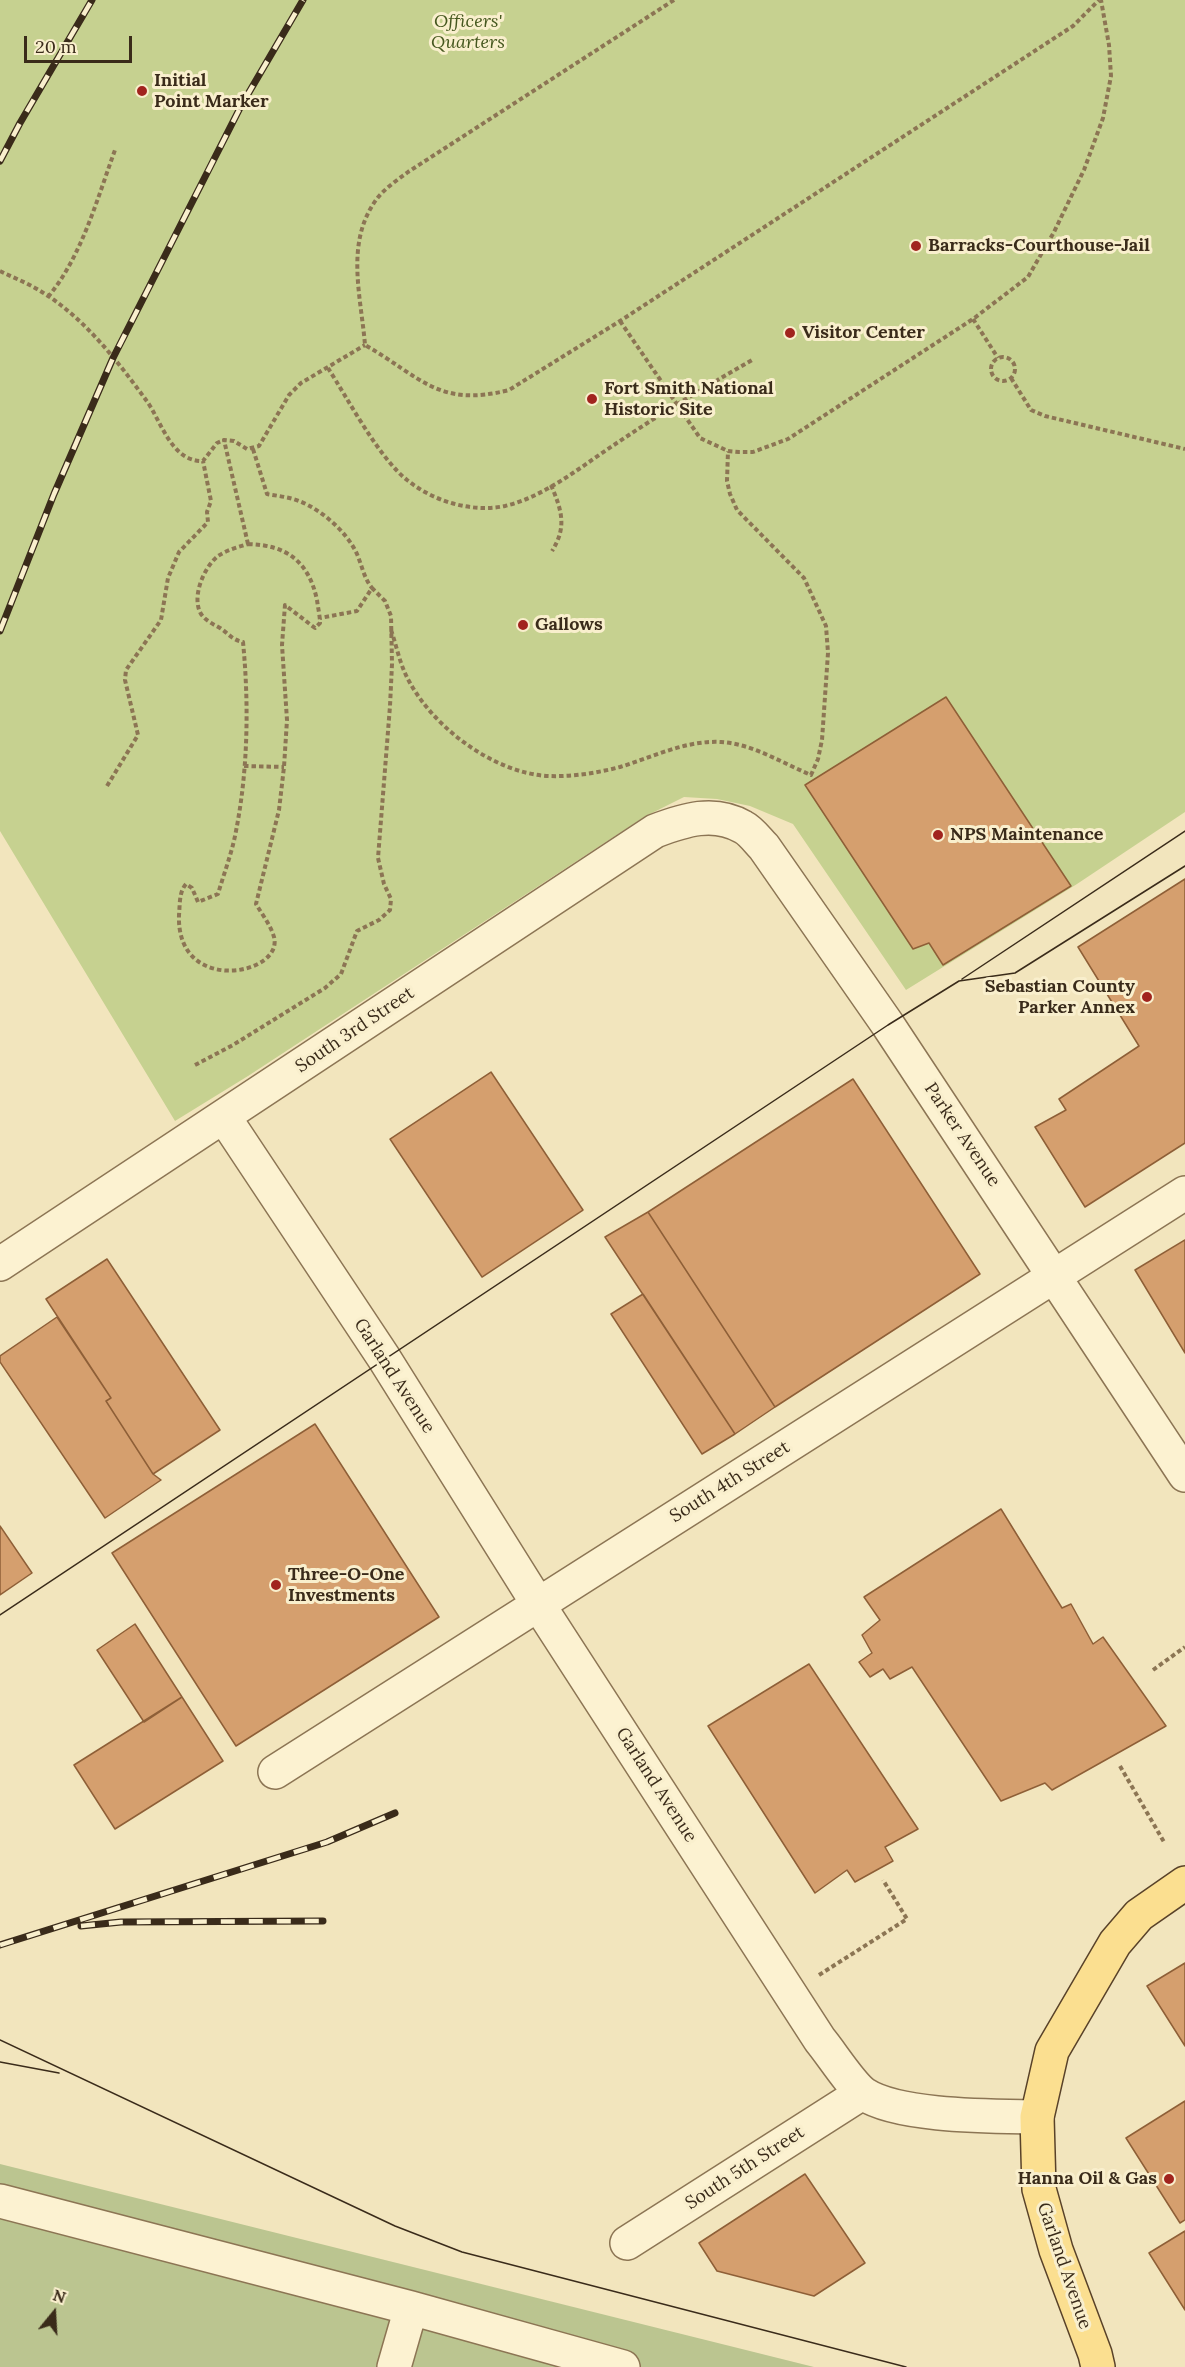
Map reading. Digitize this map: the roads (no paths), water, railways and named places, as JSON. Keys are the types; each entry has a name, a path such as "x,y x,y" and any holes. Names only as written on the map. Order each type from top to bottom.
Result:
{"main road":[{"path":"1037,2116 1052,2051 1115,1943 1139,1915 1185,1883"},
{"name":"Garland Avenue","path":"1037,2116 1039,2189 1056,2250 1100,2363"}],"street":[{"name":"South 3rd Street","path":"0,1264 655,831 688,818 718,817"},
{"name":"Parker Avenue","path":"718,817 744,827 764,847 888,1025 1185,1474"},
{"name":"Garland Avenue","path":"224,1117 384,1358 538,1604 820,2040 862,2093 895,2107 1037,2116"},
{"name":"South 4th Street","path":"275,1772 1185,1192"},
{"name":"South 5th Street","path":"627,2243 862,2093"},
{"path":"0,2200 411,2308 623,2367"},
{"path":"394,2367 411,2308"}],"tram line":[{"path":"962,979 1185,831"},
{"path":"0,1615 888,1025 959,981 1015,973 1185,866"},
{"path":"0,2040 395,2226 462,2252 906,2367"},
{"path":"0,2062 59,2073"}],"railway":[{"path":"0,161 92,0"},
{"path":"0,631 54,494 113,358 241,106 303,0"},
{"path":"0,1945 327,1842 395,1813"},
{"path":"81,1926 121,1922 323,1921"}],"place":[{"name":"Initial Point Marker","path":"142,91"},
{"name":"Barracks-Courthouse-Jail","path":"916,246"},
{"name":"Visitor Center","path":"790,333"},
{"name":"Fort Smith National Historic Site","path":"592,399"},
{"name":"Gallows","path":"523,625"},
{"name":"NPS Maintenance","path":"938,835"},
{"name":"Sebastian County Parker Annex","path":"1147,997"},
{"name":"Three-O-One Investments","path":"276,1585"},
{"name":"Hanna Oil & Gas","path":"1169,2179"}],"park label":[{"name":"Officers' Quarters","path":"468,32"}]}
